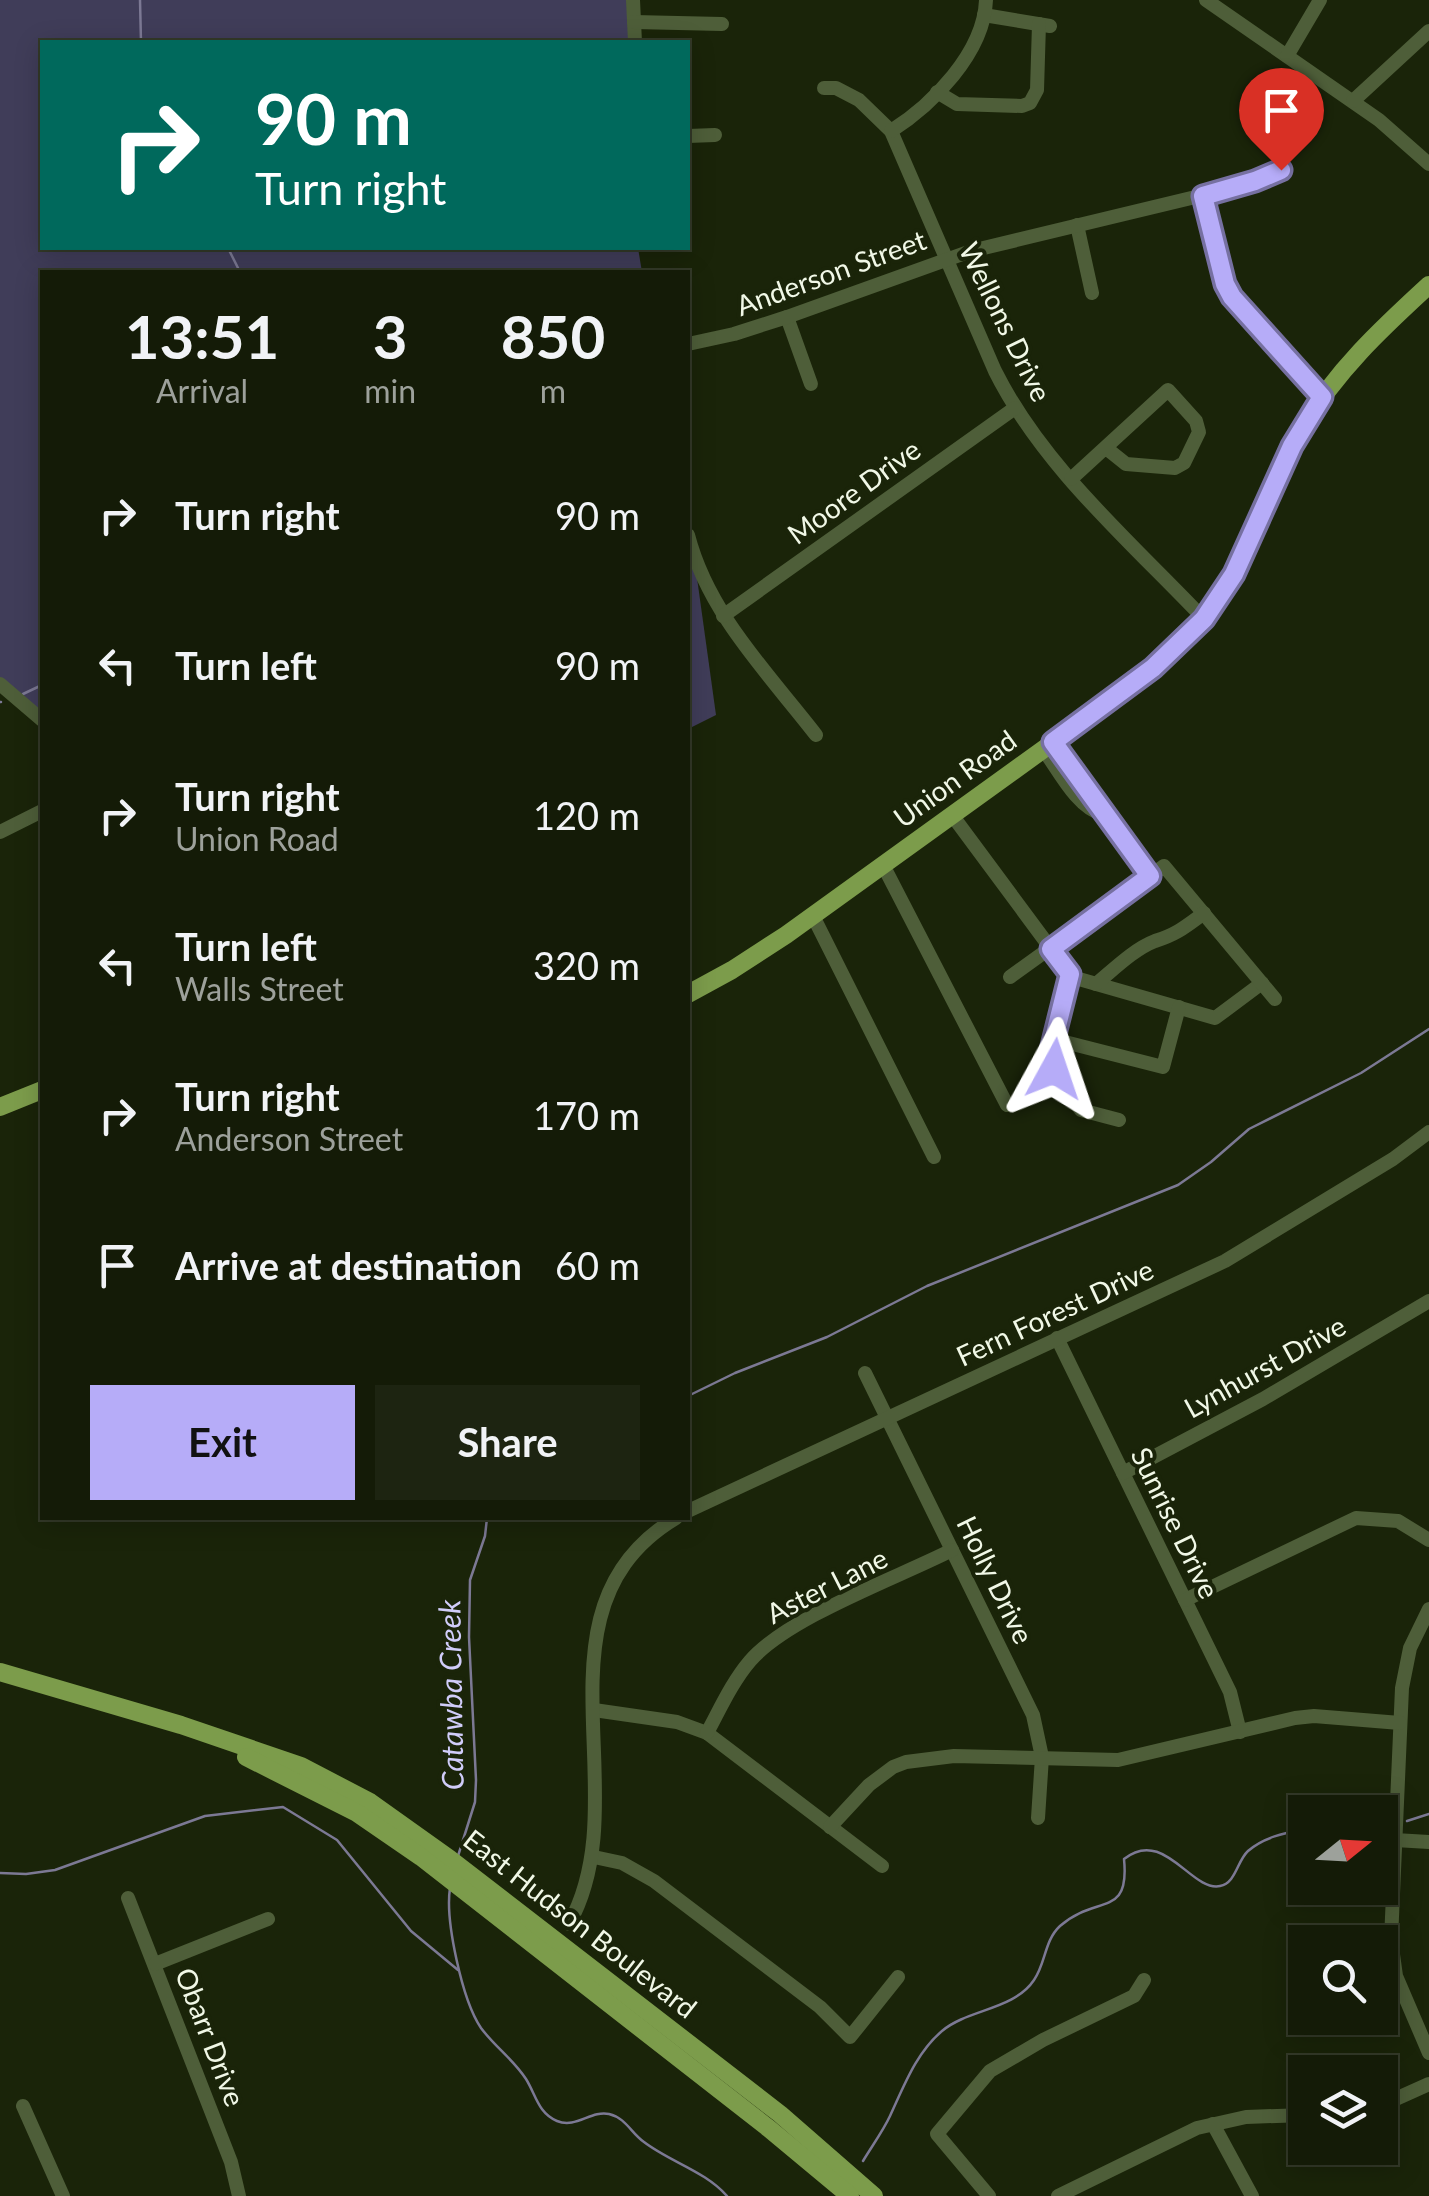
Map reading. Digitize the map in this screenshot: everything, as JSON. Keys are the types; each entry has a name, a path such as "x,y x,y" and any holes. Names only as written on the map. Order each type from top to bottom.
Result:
{"main road":[{"name":"Union Road","path":"690,993 813,916 1153,668 1204,619 1234,574 1292,446 1322,397 1366,344 1429,285"},
{"path":"0,1107 40,1091"},
{"name":"East Hudson Boulevard","path":"0,1672 301,1766 370,1802 423,1849 780,2114 874,2196"},
{"name":"East Hudson Boulevard","path":"0,1683 166,1726"},
{"name":"East Hudson Boulevard","path":"502,1909 850,2196"}],"street":[{"path":"633,0 635,40"},
{"path":"1206,0 1353,101 1429,164"},
{"path":"1287,56 1320,0"},
{"path":"891,132 914,116 937,92 975,40 985,7 1045,25 1037,90 1030,103 957,104 937,92"},
{"path":"634,22 722,24"},
{"path":"1353,101 1429,32"},
{"name":"Wellons Drive","path":"824,88 836,88 860,100 891,132 1015,408 1071,479 1204,619"},
{"path":"690,136 715,136"},
{"name":"Anderson Street","path":"690,344 787,317 946,258 1203,196 1281,170"},
{"path":"1203,196 1225,284 1232,297 1322,397"},
{"path":"1077,225 1092,293"},
{"path":"787,317 810,384"},
{"path":"1071,479 1168,390 1196,421 1199,432 1184,463 1175,468 1126,464 1106,448"},
{"name":"Moore Drive","path":"723,616 1015,408"},
{"path":"690,541 723,616 816,735"},
{"path":"0,684 40,718"},
{"path":"1048,746 1084,802 1102,814 1150,876"},
{"path":"0,832 40,812"},
{"path":"952,815 1070,974 1215,1018 1262,983"},
{"path":"883,865 1007,1105"},
{"path":"1010,977 1164,866 1275,999"},
{"path":"1096,984 1133,955 1156,941 1168,940 1204,913"},
{"path":"813,916 934,1157"},
{"path":"1070,974 1053,1039 1054,1069 1081,1110 1119,1120"},
{"path":"1053,1039 1163,1067 1178,1008"},
{"name":"Fern Forest Drive","path":"690,1510 1225,1261 1429,1132"},
{"name":"Lynhurst Drive","path":"1123,1474 1263,1399 1429,1301"},
{"name":"Sunrise Drive","path":"1057,1338 1234,1700 1240,1732"},
{"name":"Holly Drive","path":"864,1373 1033,1715 1042,1757 1038,1818"},
{"path":"1186,1600 1356,1518 1389,1519 1429,1540"},
{"path":"569,1924 584,1896 594,1858 594,1646 609,1588 634,1551 673,1520"},
{"name":"Aster Lane","path":"707,1734 741,1674 772,1641 952,1550"},
{"path":"1397,1795 1406,1661 1429,1609"},
{"path":"594,1710 664,1719 707,1734 882,1866"},
{"path":"830,1827 868,1785 893,1767 936,1756 1118,1760 1304,1717 1400,1723"},
{"path":"1398,1840 1429,1842"},
{"path":"594,1858 622,1863 654,1881 820,2007 850,2036 898,1976"},
{"name":"Obarr Drive","path":"128,1898 231,2162 239,2196"},
{"path":"1393,1905 1392,1953 1396,1976 1429,2053"},
{"path":"155,1964 268,1920"},
{"path":"989,2196 937,2134 990,2071 1043,2040 1134,1996 1144,1980"},
{"path":"1398,2098 1429,2084"},
{"path":"23,2106 63,2196"},
{"path":"1058,2196 1183,2134 1246,2118 1288,2116"},
{"path":"1213,2124 1252,2196"}],"shaded area":[{"path":"0,0 627,0 629,40 40,40 40,250 638,250 642,270 40,270 40,712 0,678"},
{"path":"690,555 697,578 716,715 690,728"}],"waterway":[{"name":"Catawba Creek","path":"140,0 141,40"},
{"name":"Catawba Creek","path":"229,250 239,270"},
{"path":"23,694 40,686"},
{"path":"690,1395 827,1337 927,1286 1178,1185 1249,1129 1361,1073 1429,1029"},
{"name":"Catawba Creek","path":"458,1856 475,1802 470,1580 487,1520"},
{"path":"0,1873 55,1870 205,1816 283,1807 337,1840 411,1931 458,1970"},
{"path":"1407,1821 1429,1814"},
{"path":"863,2161 925,2049 953,2024 1003,2004 1025,1990 1038,1973 1051,1938 1060,1926 1073,1916 1116,1898 1122,1890 1124,1859 1138,1851 1152,1851 1164,1855 1198,1880 1220,1886 1230,1881 1244,1855 1254,1846 1288,1833"},
{"name":"Catawba Creek","path":"450,1888 453,1939 474,2015 486,2035 521,2072 546,2113 564,2123 602,2113 615,2116 644,2142 708,2180 727,2196"}],"route":[{"path":"1054,1069 1051,1050 1070,974 1051,949 1150,876 1053,742 1153,668 1204,619 1234,574 1292,446 1322,397 1232,297 1225,284 1203,196 1281,170"}]}
